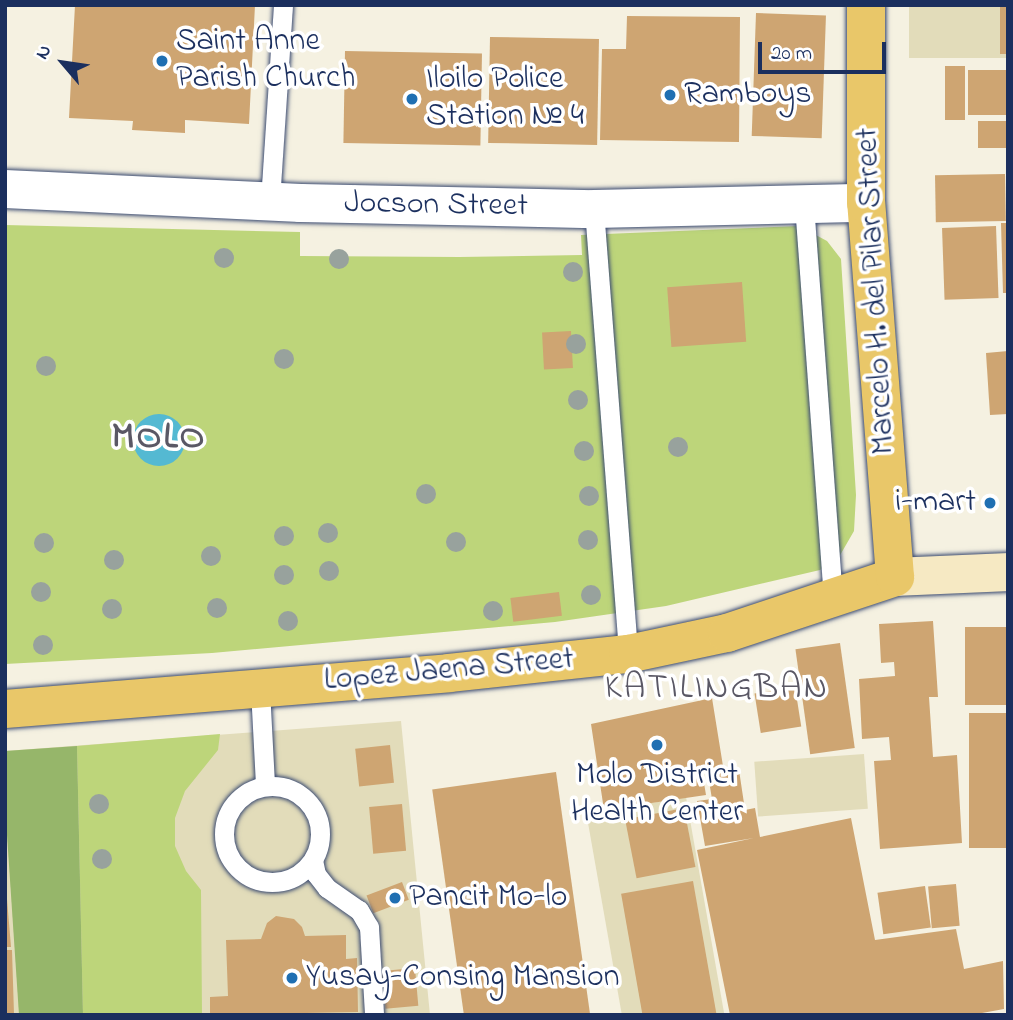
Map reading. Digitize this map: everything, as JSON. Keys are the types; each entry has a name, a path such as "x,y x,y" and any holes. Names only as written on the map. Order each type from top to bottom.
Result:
{"main road":[{"name":"Marcelo H. del Pilar Street","path":"866,5 866,203 895,577"},
{"name":"Lopez Jaena Street","path":"5,709 260,689 628,654 727,633 833,600 895,577 1008,572"}],"street":[{"name":"Jocson Street","path":"5,189 270,201 594,209 866,203"}],"lane":[{"path":"270,201 283,5"},
{"path":"804,204 833,600"},
{"path":"594,209 628,654"},
{"path":"260,689 265,786"},
{"path":"265,786 295,792 312,808 320,830 319,846 313,860 295,876 273,883 242,873 232,862 225,846 228,815 236,801 265,786"},
{"path":"313,860 316,874 327,888 359,910 369,927 374,1015"}],"shaded area":[{"path":"909,5 1008,5 1008,58 909,58"},
{"path":"401,721 430,1015 5,1015 5,751"},
{"path":"864,754 868,809 758,817 754,762"},
{"path":"686,797 724,1015 622,1015 587,815"}],"green space":[{"path":"5,225 300,232 300,256 459,257 582,255 581,235 799,226 827,241 841,259 856,495 854,531 839,557 820,570 666,606 555,622 212,653 5,664"},
{"path":"220,734 218,750 185,791 175,818 175,846 186,871 201,890 202,1015 83,1015 77,746"},
{"path":"77,746 83,1015 19,1015 5,805 5,751"}],"water":[{"path":"159,414 169,416 177,422 183,430 183,450 177,458 169,464 159,466 149,464 141,458 135,450 133,440 135,430 141,422 149,416"}],"building":[{"name":"Saint Anne Parish Church","path":"75,5 255,5 249,124 185,120 185,133 132,130 133,121 69,118"},
{"path":"1000,5 1008,5 1008,54 1000,54"},
{"path":"756,13 826,15 822,138 752,136"},
{"name":"Ramboys","path":"627,16 740,17 739,142 600,140 602,49 626,49"},
{"path":"490,37 599,39 597,145 488,143"},
{"name":"Iloilo Police Station № 4","path":"345,51 482,53 480,145 343,143"},
{"path":"945,66 965,66 965,120 945,120"},
{"path":"968,70 1008,70 1008,115 968,115"},
{"path":"978,121 1008,121 1008,148 978,148"},
{"path":"1005,174 1006,221 936,222 935,175"},
{"path":"1001,223 1008,223 1008,293 1003,293"},
{"path":"996,226 999,298 945,300 942,228"},
{"path":"742,282 746,342 671,347 667,287"},
{"path":"571,331 573,368 544,369 542,333"},
{"path":"1008,351 1008,414 990,415 986,353"},
{"path":"559,592 562,616 513,622 510,598"},
{"path":"933,621 938,697 929,697 933,757 957,755 962,843 880,849 874,761 891,760 889,737 862,739 859,679 895,676 894,662 881,663 879,624"},
{"path":"965,627 1008,627 1008,705 965,705"},
{"path":"840,643 855,748 810,754 795,649"},
{"path":"795,687 801,727 761,733 755,693"},
{"name":"Molo District Health Center","path":"712,698 723,766 702,771 706,795 604,810 591,724"},
{"path":"969,713 1008,713 1008,848 969,848"},
{"path":"390,745 394,783 359,786 355,749"},
{"path":"739,770 745,810 755,808 760,837 851,818 875,940 956,929 964,969 1003,961 1004,1009 971,1015 730,1015 697,850 754,838 705,846 697,801 712,799 708,775"},
{"path":"556,772 590,1015 464,1015 432,789"},
{"path":"402,804 406,851 373,854 369,807"},
{"path":"684,808 695,867 637,878 625,819"},
{"path":"5,875 11,947 5,947"},
{"path":"693,881 717,1015 643,1015 621,894"},
{"path":"402,882 409,900 373,913 367,896"},
{"path":"956,884 960,926 932,928 928,886"},
{"path":"925,886 931,928 883,934 877,893"},
{"name":"Yusay-Consing Mansion","path":"276,916 294,919 302,927 305,936 346,935 346,959 357,958 358,1012 210,1015 210,997 228,996 226,940 261,939 267,923"},
{"path":"5,950 12,950 14,1015 5,1015"},
{"path":"415,968 418,1006 385,1009 382,971"}],"place":[{"name":"Saint Anne Parish Church","path":"162,61"},
{"name":"Ramboys","path":"670,95"},
{"name":"Iloilo Police Station № 4","path":"412,99"},
{"name":"i-mart","path":"990,503"},
{"name":"Molo District Health Center","path":"657,745"},
{"name":"Pancit Mo-lo","path":"395,898"},
{"name":"Yusay-Consing Mansion","path":"292,978"}],"district":[{"name":"MOLO","path":"159,439"},
{"name":"KATILINGBAN","path":"717,689"}]}
